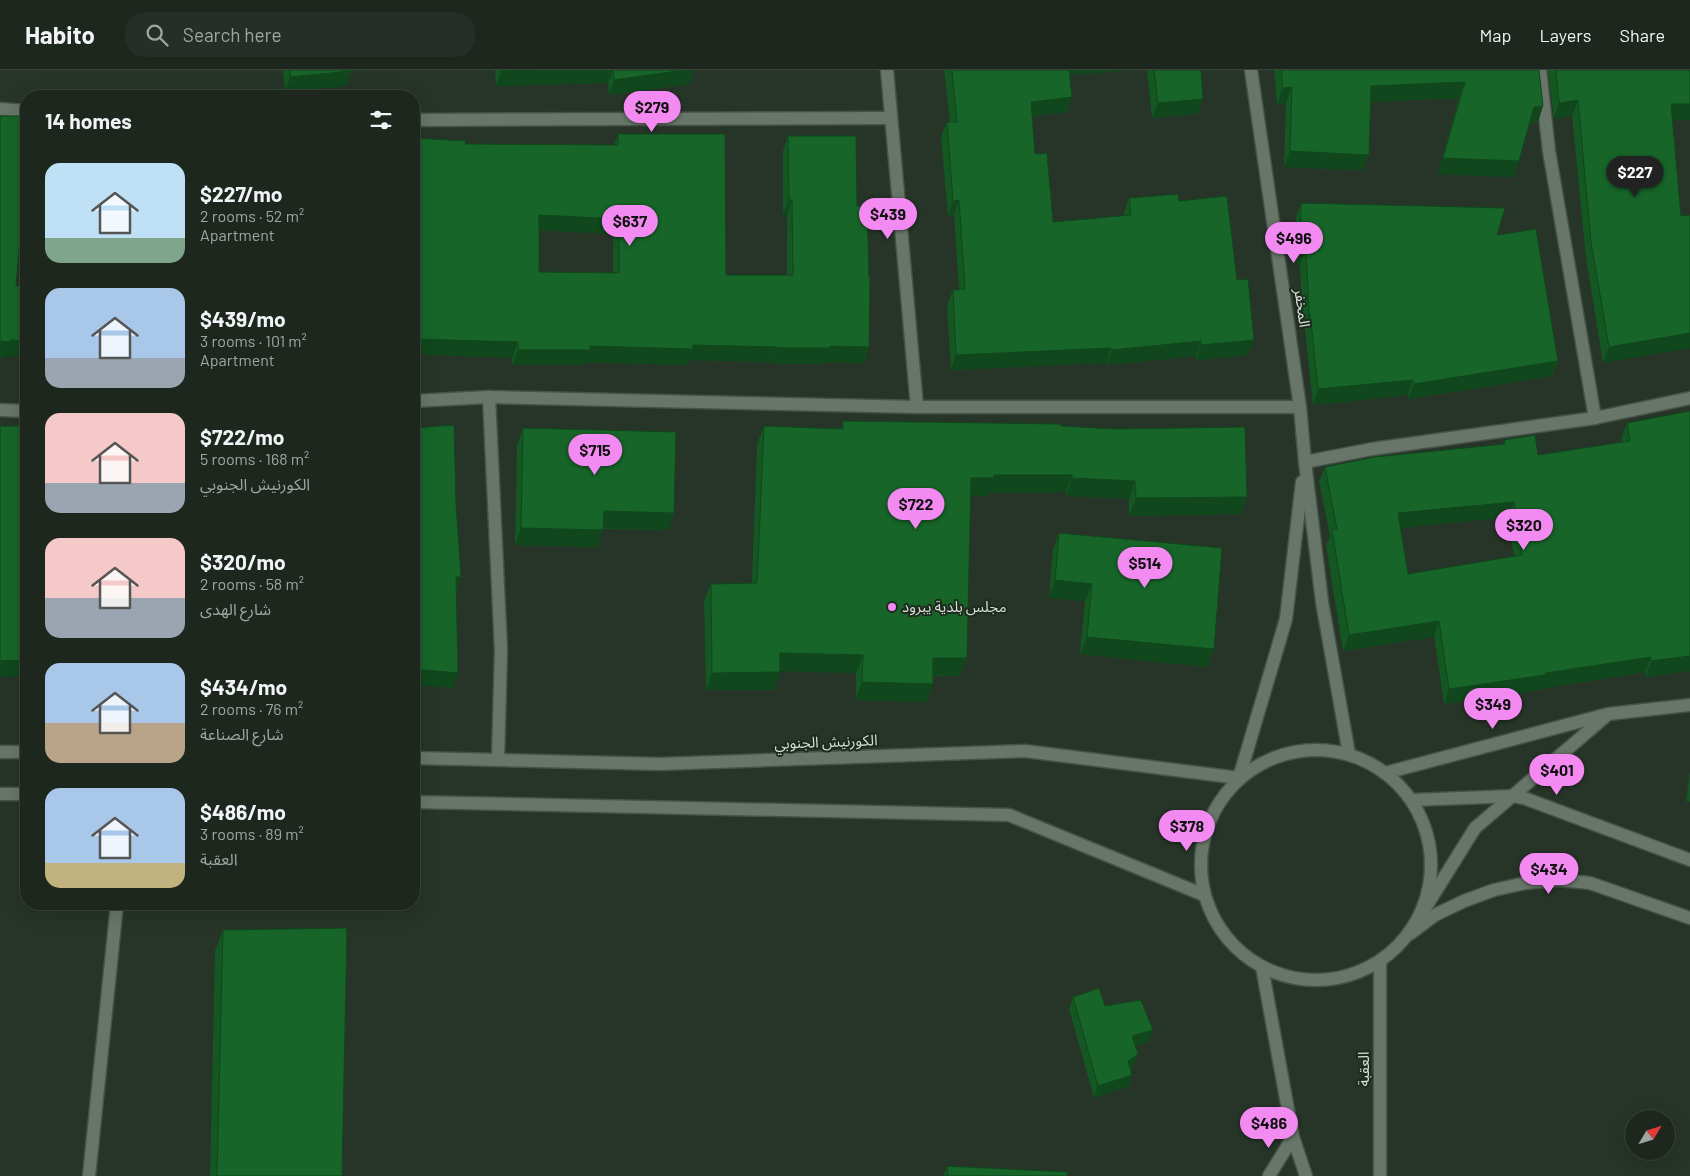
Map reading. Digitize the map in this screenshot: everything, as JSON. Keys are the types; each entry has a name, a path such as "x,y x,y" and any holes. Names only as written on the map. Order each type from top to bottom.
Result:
{"street":[{"path":"887,70 916,407"},
{"name":"المخفر","path":"1251,70 1300,407 1305,462"},
{"path":"1540,70 1549,151 1595,418"},
{"path":"0,109 20,111"},
{"path":"420,120 890,118"},
{"path":"420,401 489,397 916,407 1300,407"},
{"path":"489,397 502,650 498,759"},
{"path":"1305,462 1372,448 1595,418 1690,398"},
{"path":"0,410 20,411"},
{"path":"1305,462 1322,602 1349,754"},
{"path":"1239,778 1286,619 1305,462"},
{"path":"1385,772 1608,714 1690,705"},
{"path":"1409,934 1475,828 1608,714"},
{"path":"1409,934 1427,898 1431,878 1428,837 1412,800 1385,772 1349,754 1320,749 1280,755 1239,778 1213,809 1200,855 1204,895 1230,942 1262,967 1292,978 1332,980 1380,962 1409,934 1435,915 1494,890 1525,883 1558,880 1590,883 1690,918"},
{"name":"الكورنيش الجنوبي","path":"420,758 660,764 1025,751 1239,778"},
{"path":"0,752 20,752"},
{"path":"0,794 20,794"},
{"path":"1412,800 1513,796 1524,798 1690,860"},
{"path":"420,802 1009,815 1204,895"},
{"path":"90,1176 116,910"},
{"name":"العقبة","path":"1380,962 1380,1176"},
{"path":"1262,967 1293,1137 1306,1176"},
{"path":"1269,1176 1293,1137"}],"building":[{"path":"290,70 351,70 351,71 290,77"},
{"path":"501,70 539,70 501,71"},
{"path":"613,70 685,70 614,80"},
{"path":"952,70 1069,70 1072,97 1031,102 1035,154 1047,153 1053,222 1131,215 1129,198 1178,194 1179,201 1227,196 1237,280 1248,279 1254,340 1201,345 1201,341 1112,350 1111,348 956,355 953,290 965,289 959,200 953,201 947,122 957,122"},
{"path":"1154,70 1201,70 1203,99 1158,103"},
{"path":"1281,70 1539,70 1543,106 1534,107 1519,161 1443,158 1465,82 1371,86 1369,155 1290,151 1292,87 1283,88"},
{"path":"1556,70 1690,70 1690,104 1671,104 1681,216 1690,215 1690,333 1609,347 1591,242 1578,100 1559,103"},
{"path":"0,116 20,116 20,240 16,286 20,286 20,341 0,341"},
{"path":"618,134 725,134 726,275 793,275 792,200 789,200 788,136 856,136 857,206 867,206 870,277 869,347 777,348 693,345 693,349 590,346 590,350 518,350 518,342 420,339 420,138 466,141 465,144 618,145","holes":["539,215 619,219 619,273 539,272"]},
{"path":"1301,203 1505,208 1497,235 1536,229 1558,361 1414,384 1413,380 1318,389 1309,313 1306,249 1300,249"},
{"path":"1690,411 1690,656 1651,661 1651,657 1449,689 1439,621 1349,635 1332,530 1337,529 1325,467 1375,457 1505,444 1504,440 1535,435 1538,455 1630,441 1627,423","holes":["1514,502 1522,555 1408,574 1398,513"]},
{"path":"843,421 1061,424 1061,426 1115,429 1245,427 1247,497 1136,498 1135,481 1072,478 1072,475 994,475 994,478 971,478 967,658 933,658 933,684 862,682 863,655 780,653 780,672 712,673 711,584 757,583 764,426 843,429"},
{"path":"454,425 456,503 461,577 456,577 458,673 420,670 420,428"},
{"path":"0,426 20,426 20,660 0,661"},
{"path":"523,428 676,432 674,513 604,511 603,530 521,528"},
{"path":"1059,533 1222,548 1214,649 1087,637 1092,584 1055,580"},
{"path":"347,928 342,1176 217,1176 223,930"},
{"path":"1099,988 1105,1006 1141,1000 1153,1030 1132,1036 1138,1054 1128,1061 1132,1075 1098,1086 1073,997"},
{"path":"947,1166 1068,1172 1067,1176 948,1176"}],"place":[{"name":"مجلس بلدية يبرود","path":"892,607"}]}
